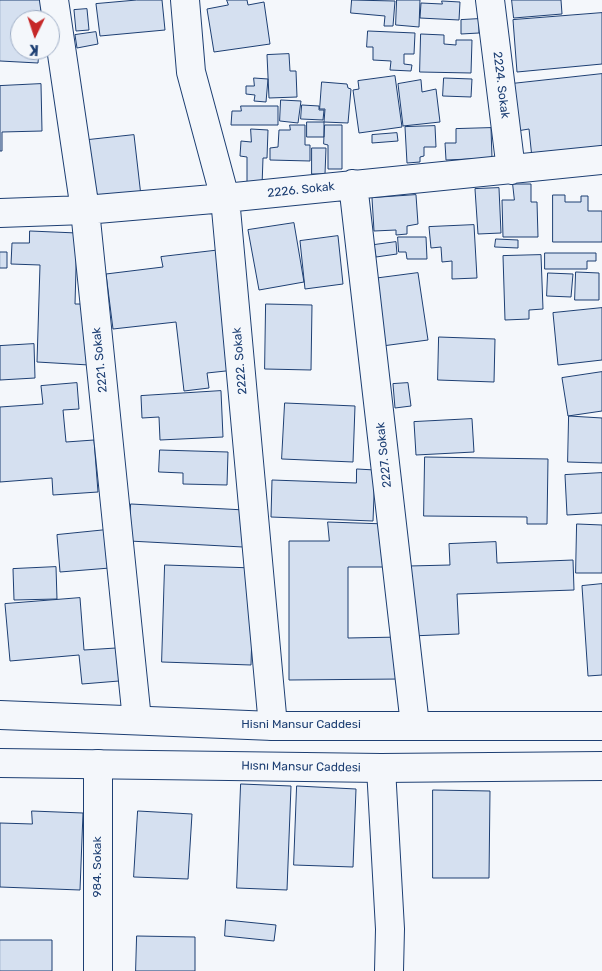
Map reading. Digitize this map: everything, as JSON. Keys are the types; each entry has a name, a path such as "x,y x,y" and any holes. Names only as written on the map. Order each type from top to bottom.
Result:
{"street":[{"name":"2221. Sokak","path":"54,0 85,210 137,720"},
{"name":"2222. Sokak","path":"185,0 191,72 226,198 273,726"},
{"name":"2224. Sokak","path":"490,0 512,170"},
{"name":"2226. Sokak","path":"0,213 85,210 226,198 602,160"},
{"name":"2227. Sokak","path":"353,184 415,725"},
{"name":"Hisni Mansur Caddesi","path":"0,715 273,726 602,726"},
{"name":"Hısnı Mansur Caddesi","path":"0,763 381,768 602,766"},
{"name":"984. Sokak","path":"98,764 98,971"},
{"path":"381,768 390,929 389,971"}],"building":[{"path":"0,0 42,0 41,10 10,10 10,60 38,60 38,63 0,61"},
{"path":"137,0 162,0 165,30 100,36 96,4"},
{"path":"227,0 247,0 248,5 264,2 270,44 214,52 207,9 228,5"},
{"path":"352,0 395,1 393,26 384,26 385,16 351,13"},
{"path":"397,0 420,0 419,27 396,25"},
{"path":"512,0 561,0 562,14 514,18"},
{"path":"442,1 460,2 459,20 420,18 421,3 442,4"},
{"path":"87,9 89,30 76,31 74,10"},
{"path":"602,13 602,64 517,72 513,20"},
{"path":"479,19 479,33 461,34 461,20"},
{"path":"368,31 415,33 414,54 404,54 404,64 412,65 411,71 390,70 391,61 373,60 373,47 367,47"},
{"path":"96,32 98,44 77,48 75,35"},
{"path":"421,34 444,35 444,44 456,45 456,40 472,40 471,73 420,72"},
{"path":"289,54 290,71 296,71 297,97 269,98 267,55"},
{"path":"602,74 602,151 532,158 529,129 517,131 511,84"},
{"path":"395,76 402,127 359,133 353,90 359,89 358,81"},
{"path":"254,78 268,79 266,102 254,101 255,95 246,94 246,86 254,86"},
{"path":"444,78 472,79 471,97 443,96"},
{"path":"421,80 422,92 436,89 440,122 403,126 398,84"},
{"path":"322,82 347,84 348,88 351,89 348,123 324,122 325,109 320,109"},
{"path":"41,84 42,131 2,132 2,151 0,151 0,86"},
{"path":"281,100 301,101 298,123 280,121"},
{"path":"302,105 319,106 319,110 324,110 323,120 301,119"},
{"path":"241,106 278,106 278,125 231,125 232,111 241,111"},
{"path":"307,122 324,122 324,137 307,137"},
{"path":"290,125 305,125 305,145 310,145 310,161 270,160 270,148 278,147 279,130 290,130"},
{"path":"325,125 342,125 342,169 328,169 328,145 324,144"},
{"path":"435,126 436,147 424,147 424,156 420,157 420,162 407,163 405,127"},
{"path":"491,128 492,158 446,160 445,143 456,143 456,129"},
{"path":"251,129 268,130 267,158 263,158 262,186 247,185 247,157 240,156 241,141 251,142"},
{"path":"397,133 398,141 372,143 372,135"},
{"path":"134,135 141,196 94,201 88,140"},
{"path":"312,148 326,148 325,174 312,174"},
{"path":"513,184 531,184 531,202 537,202 538,237 503,237 502,200 514,200"},
{"path":"499,188 501,233 478,234 475,189"},
{"path":"416,195 418,224 407,226 407,234 396,235 396,230 374,231 372,198"},
{"path":"553,195 565,195 565,202 581,202 581,196 588,196 588,211 602,211 602,242 553,242"},
{"path":"294,223 304,282 259,290 248,230"},
{"path":"474,225 477,278 452,279 452,261 442,262 441,247 431,248 429,227"},
{"path":"30,231 77,233 75,304 90,304 89,365 37,362 40,265 11,264 12,243 29,243"},
{"path":"338,236 343,284 305,289 300,241"},
{"path":"398,237 426,237 427,259 407,259 406,252 399,252"},
{"path":"496,239 518,240 518,248 495,247"},
{"path":"396,242 397,254 376,257 374,245"},
{"path":"221,250 235,370 207,373 209,388 184,391 176,322 113,329 106,274 163,267 161,257"},
{"path":"0,252 7,252 7,268 0,268"},
{"path":"545,253 596,253 596,261 587,261 587,269 545,269"},
{"path":"541,255 543,309 529,310 529,319 505,320 503,256"},
{"path":"576,272 599,273 599,300 575,300"},
{"path":"418,273 428,340 382,346 372,279"},
{"path":"548,273 573,274 571,297 547,296"},
{"path":"266,304 312,305 311,370 265,369"},
{"path":"602,308 602,360 558,365 553,313"},
{"path":"439,337 495,339 494,382 438,380"},
{"path":"34,344 35,378 0,380 0,346"},
{"path":"602,372 602,411 568,416 562,378"},
{"path":"77,383 79,409 63,410 66,442 94,440 98,492 53,495 52,478 0,482 0,407 43,404 41,386"},
{"path":"408,383 411,406 395,408 393,384"},
{"path":"221,391 223,437 160,440 159,417 142,418 141,396"},
{"path":"285,403 355,406 353,462 282,459"},
{"path":"569,416 602,418 602,463 568,462"},
{"path":"472,419 474,452 416,455 414,422"},
{"path":"160,450 228,452 227,485 183,484 183,473 159,472"},
{"path":"425,457 548,459 547,524 527,524 527,517 424,516"},
{"path":"357,469 375,470 373,521 271,517 272,480 356,483"},
{"path":"602,473 602,513 567,515 565,475"},
{"path":"131,504 245,510 243,547 129,541"},
{"path":"328,522 386,524 389,567 348,567 348,638 401,637 401,679 289,680 289,541 329,541"},
{"path":"577,524 602,525 602,573 576,573"},
{"path":"106,530 110,568 60,572 57,535"},
{"path":"496,542 497,563 573,560 574,590 457,594 459,634 411,636 409,566 450,565 449,544"},
{"path":"165,565 254,568 251,665 162,662"},
{"path":"56,567 57,599 14,600 13,569"},
{"path":"602,584 602,675 588,676 582,586"},
{"path":"80,598 84,650 116,648 119,681 82,684 79,655 10,661 5,604"},
{"path":"241,784 291,786 287,890 237,888"},
{"path":"297,786 356,789 353,867 294,865"},
{"path":"433,790 490,791 489,878 433,878"},
{"path":"32,811 83,813 80,890 0,887 0,823 32,824"},
{"path":"138,811 192,814 188,879 134,877"},
{"path":"226,920 276,925 274,941 225,936"},
{"path":"137,936 195,937 195,971 136,971"},
{"path":"0,940 52,940 52,971 0,971"}]}
